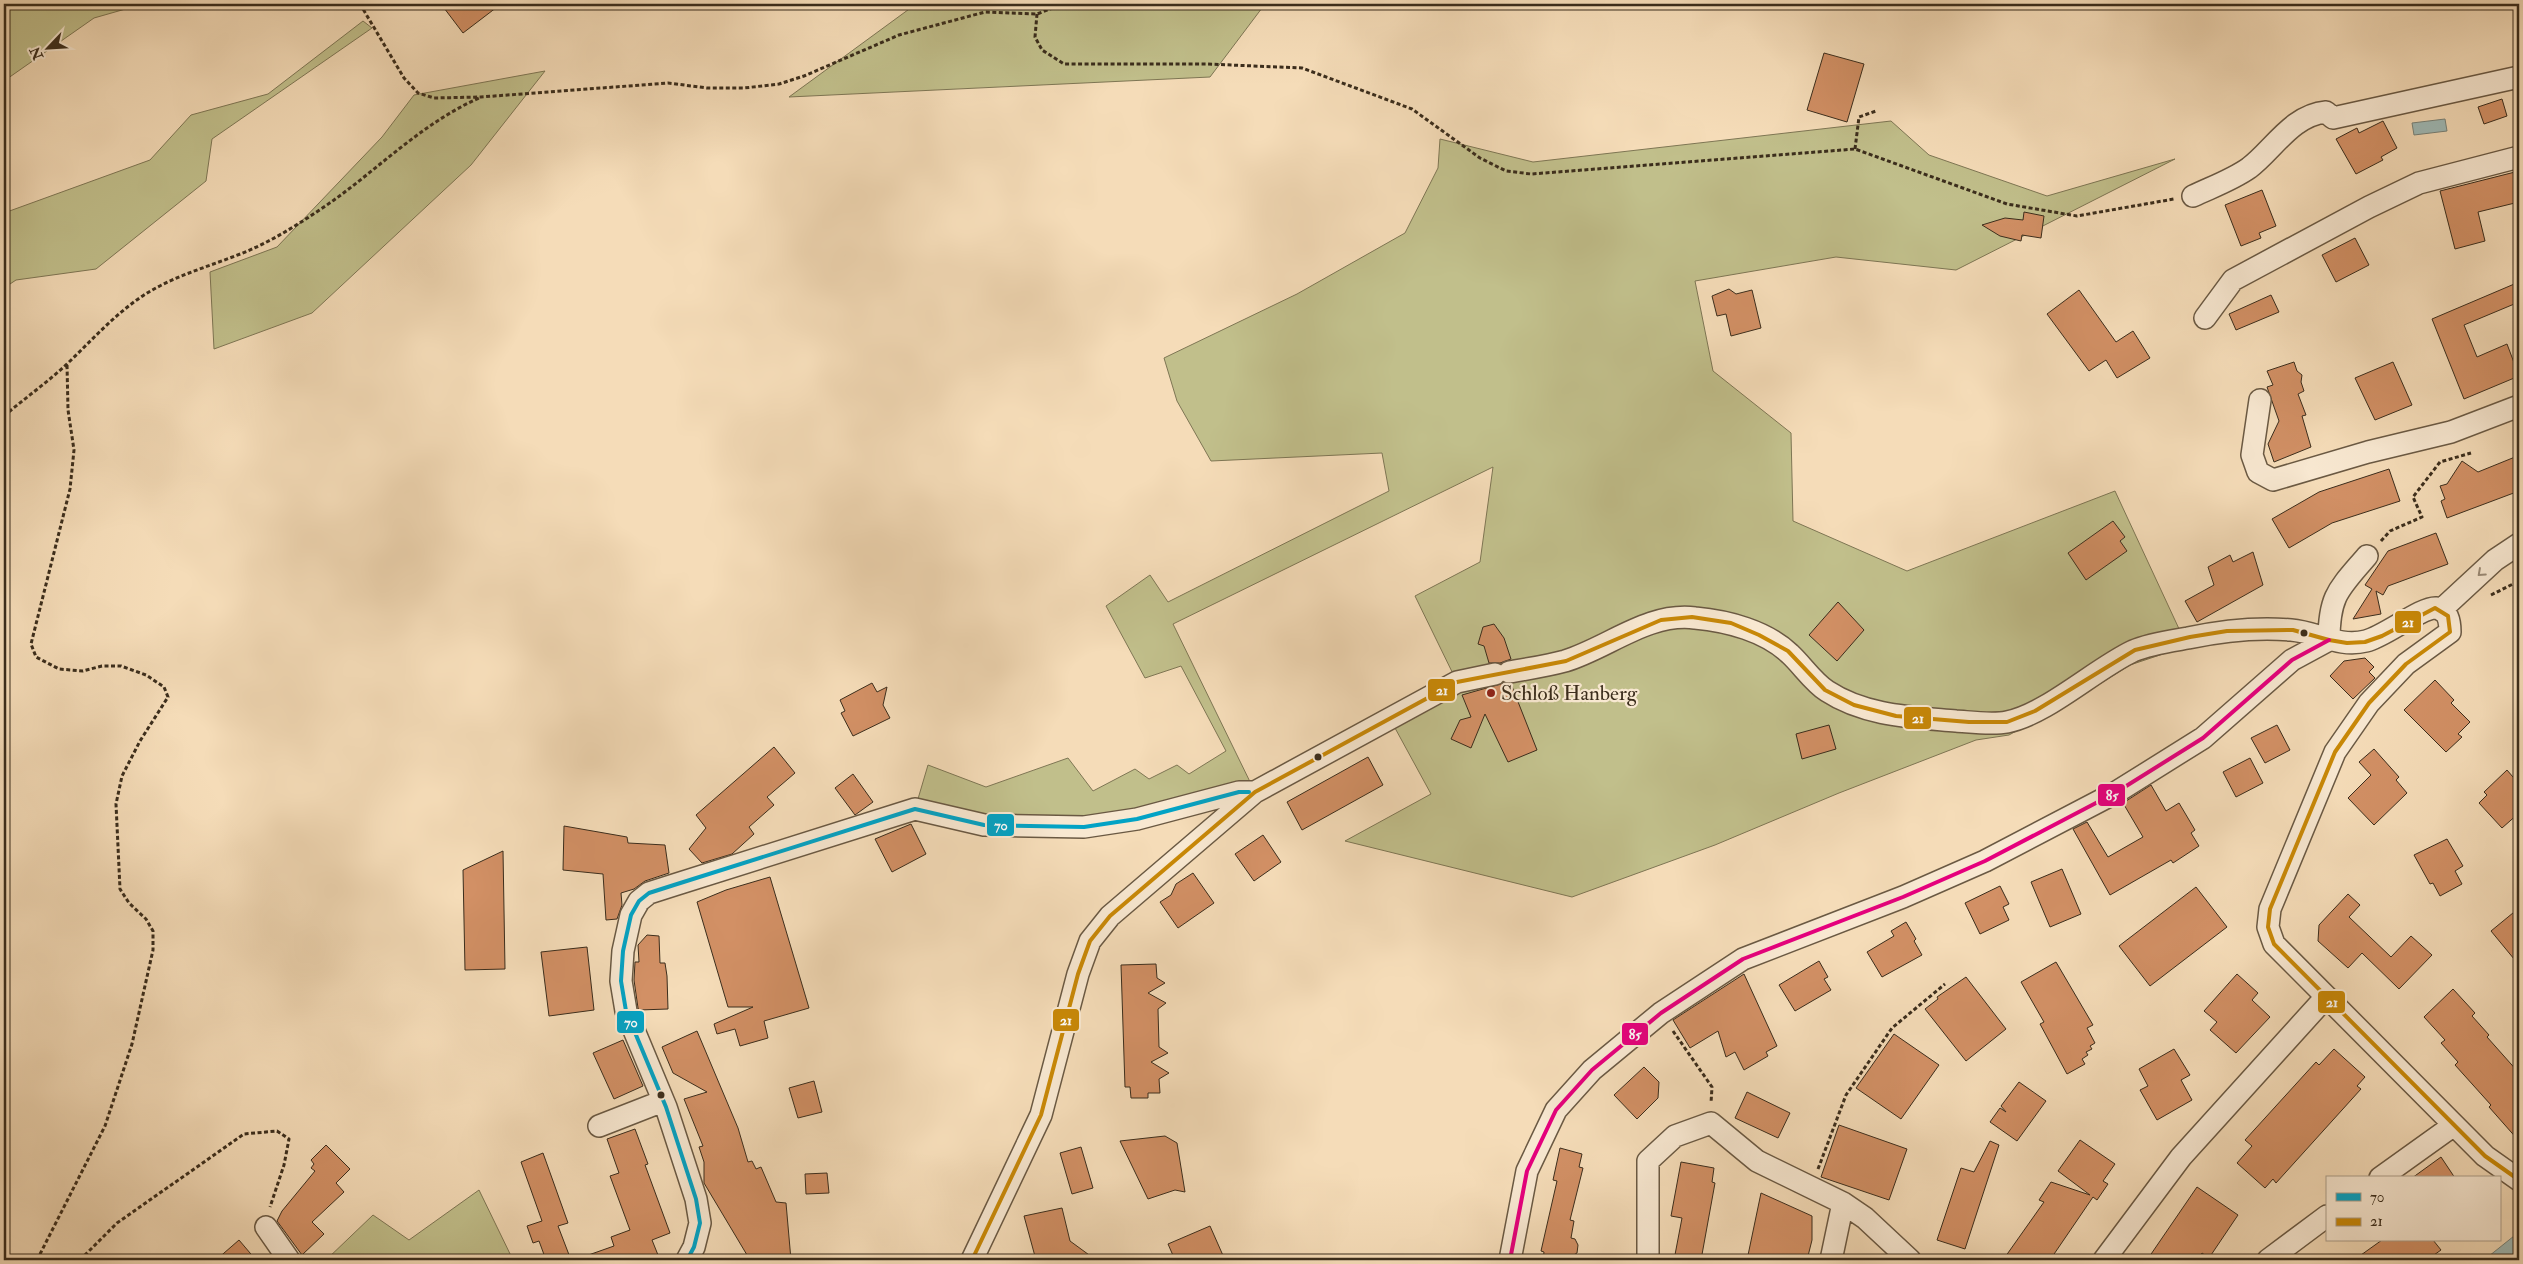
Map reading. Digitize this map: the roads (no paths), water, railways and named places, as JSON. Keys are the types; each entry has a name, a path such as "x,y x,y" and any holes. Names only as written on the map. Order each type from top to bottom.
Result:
{"street":[{"path":"2193,196 2236,176 2251,166 2274,142 2315,112 2326,112 2333,118 2519,77"},
{"path":"2205,318 2233,280 2369,207 2419,183 2519,158"},
{"path":"2260,400 2252,455 2258,472 2273,480 2368,452 2452,432 2519,406"},
{"path":"2441,610 2495,560 2519,544"},
{"path":"2329,640 2331,605 2338,590 2367,556"},
{"path":"972,1260 1041,1115 1068,1009 1090,941 1110,916 1255,792 1457,682 1566,661 1661,620 1692,617 1731,623 1759,635 1788,652 1825,690 1854,705 1896,716 1969,722 2007,722 2035,711 2134,650 2227,631 2292,630 2347,643 2365,642 2382,636 2424,612 2435,608 2441,610 2448,616 2450,632 2406,664 2369,703 2335,752 2270,909 2268,928 2274,944 2325,998 2485,1156 2519,1180"},
{"path":"1510,1260 1526,1171 1556,1110 1592,1070 1661,1013 1743,960 1903,897 1985,861 2115,793 2203,738 2292,660 2329,640"},
{"path":"687,1260 694,1246 700,1223 696,1199 664,1101 626,1011 621,982 623,951 631,915 639,901 649,894 915,809 984,825 1084,827 1137,819 1239,792 1255,792"},
{"path":"2104,1260 2181,1157 2325,998"},
{"path":"599,1126 664,1101"},
{"path":"1648,1260 1648,1161 1675,1136 1710,1123 1757,1161 1812,1186 1865,1218 1910,1260"},
{"path":"2383,1176 2454,1125"},
{"path":"1832,1260 1843,1203"},
{"path":"2268,1260 2326,1217"},
{"path":"266,1227 289,1260"}],"water":[{"path":"2445,119 2447,131 2414,135 2412,123"},
{"path":"2519,1232 2519,1260 2484,1260"}],"place":[{"name":"Schloß Hanberg","path":"1491,693"}]}
